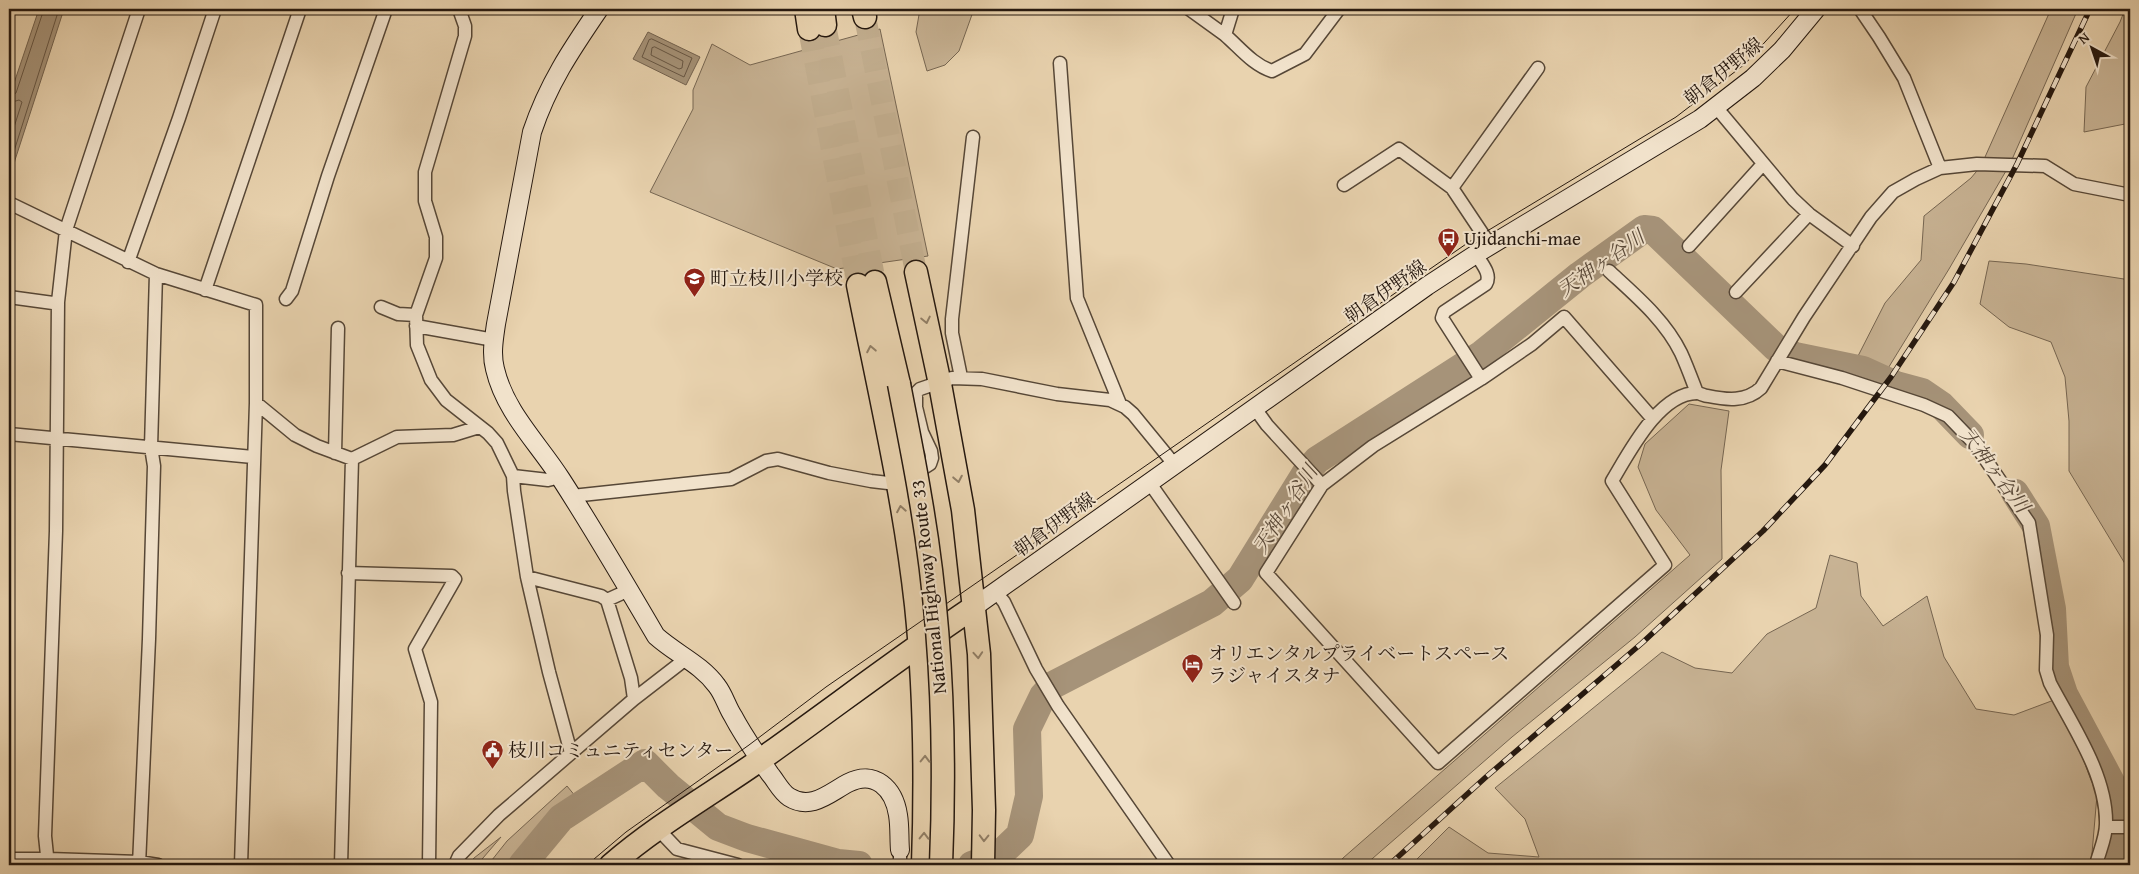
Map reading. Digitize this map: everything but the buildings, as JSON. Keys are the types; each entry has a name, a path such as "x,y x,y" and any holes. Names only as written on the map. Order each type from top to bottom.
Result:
{"highway":[{"path":"916,272 950,380 970,587 979,654 984,810 983,865"},
{"name":"National Highway Route 33","path":"896,481 867,284 899,384 921,497 936,632 943,760 941,865"},
{"path":"896,481 916,605 920,643 925,743 923,865"},
{"path":"611,865 634,844 759,761 920,643 974,607"}],"street":[{"path":"48,862 45,836 56,531 58,302 66,230 139,9"},
{"path":"128,262 215,9"},
{"path":"205,290 300,9"},
{"path":"286,299 292,291 328,176 386,9"},
{"path":"459,9 465,26 465,36 424,179 425,201 436,237 436,258 416,320 417,345 431,380 446,400 497,443 513,476 527,577 549,672 571,753"},
{"path":"599,9 566,56 553,79 542,102 532,132 494,340 495,369 505,399 560,477 656,636 707,674 719,688 759,761 788,796 798,801 811,802 824,798 858,779 870,778 878,781 891,796 898,814 900,857"},
{"path":"1188,9 1225,35 1251,60 1263,68 1272,71 1305,54 1339,9"},
{"path":"1225,35 1233,9"},
{"name":"朝倉伊野線","path":"974,607 1254,407 1483,250 1700,119 1753,78 1782,50 1816,9"},
{"path":"1860,9 1904,78 1940,168"},
{"path":"1060,63 1077,298 1120,404"},
{"path":"1452,188 1538,68"},
{"path":"1716,106 1793,199 1809,214 1853,246"},
{"path":"950,380 952,319 973,138"},
{"path":"1344,185 1399,149 1452,188 1483,250 1488,280 1486,284 1444,312 1442,318 1479,375"},
{"path":"1689,246 1763,164"},
{"path":"1652,418 1564,316 1532,344 1479,375 1319,482 1266,573 1438,763 1665,565 1612,481 1652,418 1684,396 1697,393 1733,400 1754,395 1761,388 1804,317 1871,217 1892,192 1940,168 1977,164 2045,166 2074,184 2130,195"},
{"path":"12,204 156,274 256,306 256,403 241,865"},
{"path":"1736,292 1809,214"},
{"path":"1609,271 1646,306 1666,330 1681,352 1697,393"},
{"path":"139,864 149,639 154,466 152,448 156,274"},
{"path":"9,297 53,303 58,302"},
{"path":"381,307 416,320 494,340"},
{"path":"335,453 338,328"},
{"path":"1778,360 1842,378 1924,405 1948,416 1975,444 2029,523 2047,635 2046,670 2050,683 2095,768 2103,793 2119,827 2096,865"},
{"path":"572,496 731,479 766,461 778,459 871,482 896,481 930,464 931,451 922,432 916,407 916,393 920,389 950,380 982,379 1057,394 1110,400 1120,404 1133,414 1174,464"},
{"path":"256,403 295,435 352,459 396,437 453,435 479,427"},
{"path":"1254,407 1301,464 1319,482"},
{"path":"9,434 253,457"},
{"path":"341,865 352,459"},
{"path":"513,476 548,480 560,477"},
{"path":"1149,482 1233,602"},
{"path":"348,574 452,576 455,579 415,649 431,702 429,865"},
{"path":"527,577 601,596 607,600 631,678 634,699"},
{"path":"607,600 629,590"},
{"path":"996,591 1004,602 1036,669 1058,706 1169,865"},
{"path":"455,865 459,856 498,815 634,699 687,658"},
{"path":"664,824 677,848 738,865"},
{"path":"9,861 158,865"}],"shaded area":[{"path":"920,9 974,9 959,51 945,65 927,71 916,32"},
{"path":"2051,9 2078,9 2010,164 1887,370 1857,358 1885,303 1921,260 1924,216 1971,178 1981,166"},
{"path":"2125,9 2130,9 2130,114 2125,124 2084,132 2086,87"},
{"path":"880,29 928,256 837,269 650,192 693,109 693,90 712,44 750,65"},
{"path":"1989,261 2026,264 2124,279 2130,291 2130,572 2069,471 2069,421 2065,377 2051,342 2009,327 1980,304"},
{"path":"1689,404 1729,411 1721,470 1722,559 1635,637 1512,737 1365,865 1337,865 1690,555 1656,510 1638,467 1645,444"},
{"path":"1830,555 1857,563 1861,596 1883,626 1927,596 1944,657 1976,709 2014,715 2054,700 2078,746 2097,795 2091,865 1411,865 1449,827 1488,853 1539,857 1525,819 1495,788 1662,652 1695,668 1732,673 1767,634 1816,608"},
{"path":"567,786 576,797 510,865 488,865 507,841"},
{"path":"501,837 477,865 468,865 474,858"}],"water":[{"path":"39,9 64,9 15,160 9,186 9,98"},
{"path":"648,32 700,57 686,85 633,59"}],"waterway":[{"name":"天神ヶ谷川","path":"972,865 999,855 1020,835 1029,796 1027,729 1043,696 1053,685 1212,603 1240,579 1305,474 1317,460 1482,354 1580,275 1644,229 1653,230 1776,348 1795,356 1863,370 1896,385 1922,392 1941,405 1970,435"},
{"name":"天神ヶ谷川","path":"2015,493 2036,526 2052,609 2055,667 2064,694 2111,782 2120,825 2119,849 2121,865"},
{"name":"天神ヶ谷川","path":"522,865 561,818 645,763 668,786 718,827 747,838 838,863 859,865"}],"tunnel":[{"path":"865,17 916,272"},
{"path":"825,25 875,282"},
{"path":"809,29 858,285"}],"tram line":[{"path":"587,865 626,832 749,745 826,687 1469,242 1676,117 1745,64 1795,9"}],"railway":[{"path":"1389,865 1486,777 1642,643 1763,531 1825,465 1891,377 1954,282 2017,164 2090,9"}],"place":[{"name":"Ujidanchi-mae","path":"1448,257"},
{"name":"町立枝川小学校","path":"694,297"},
{"name":"オリエンタルプライベートスペース ラジャイスタナ","path":"1192,683"},
{"name":"枝川コミュニティセンター","path":"492,769"}]}
